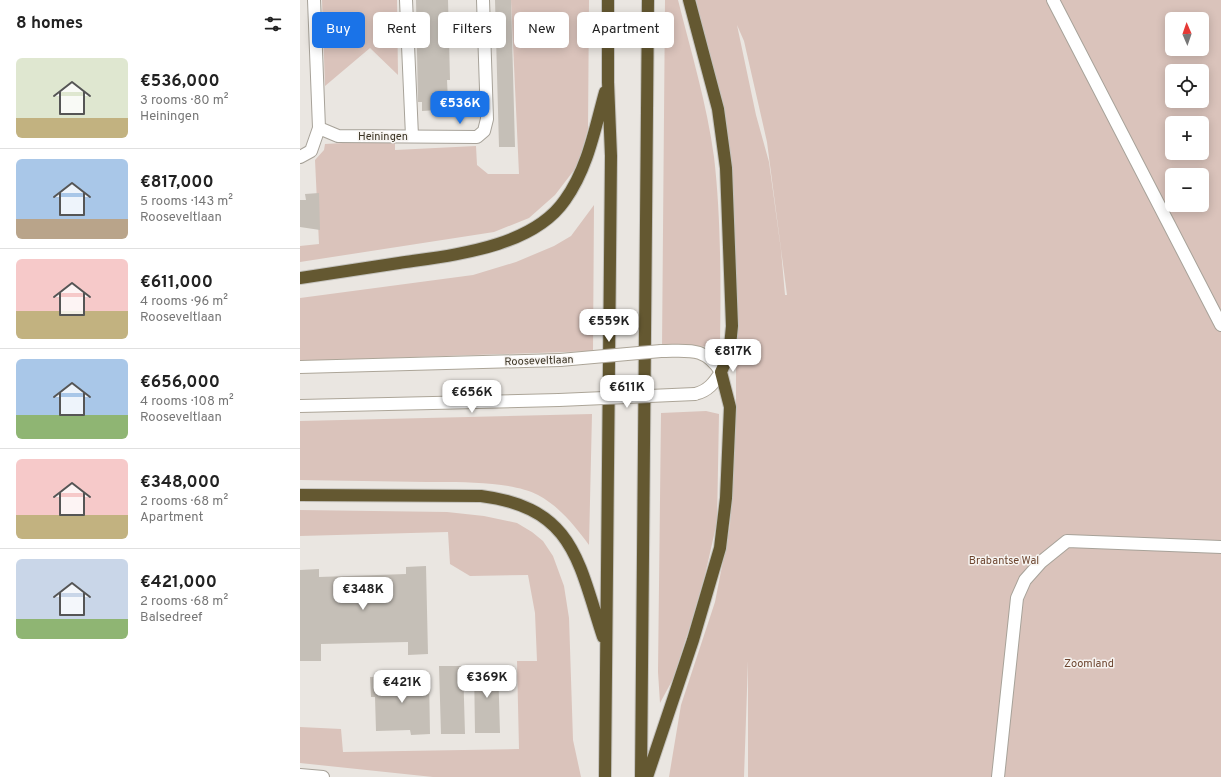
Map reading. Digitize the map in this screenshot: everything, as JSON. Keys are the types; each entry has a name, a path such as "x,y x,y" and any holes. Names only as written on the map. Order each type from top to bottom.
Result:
{"highway":[{"path":"605,777 611,163 608,82 608,0"},
{"path":"641,777 648,0"},
{"path":"647,777 694,640 720,548 726,498 730,407 722,372 726,364 731,345 732,326 726,168 718,109 689,0"},
{"path":"300,278 476,251 506,241 528,231 552,215 565,200 579,176 587,155 608,82"},
{"path":"300,495 481,496 504,499 525,506 553,524 565,537 575,554 606,647"}],"street":[{"path":"300,157 311,151 319,128 314,0"},
{"path":"406,0 412,136"},
{"name":"Heiningen","path":"319,128 338,136 476,137 484,131 487,119 483,0"},
{"path":"1053,0 1221,325"},
{"name":"Rooseveltlaan","path":"300,366 560,360 661,351 695,350 711,358 722,372"},
{"path":"300,406 559,400 695,394 702,393 709,388 722,372"},
{"path":"998,777 1017,598 1024,580 1041,562 1067,541 1221,547"},
{"path":"300,775 323,777"}],"green space":[{"path":"322,0 397,0 397,12 373,12 373,48 398,48 398,75 370,48 325,86 324,48 365,48 365,12 322,12"},
{"path":"511,0 589,0 589,12 577,12 577,48 589,48 588,129 578,165 555,195 529,218 494,232 300,262 300,246 319,244 315,160 324,150 325,144 395,140 395,150 476,146 477,165 488,174 519,174"},
{"path":"665,0 678,0 711,137 714,157 719,227 720,346 662,348 665,48 674,48 674,12 665,12"},
{"name":"Brabantse Wal","path":"696,0 1221,0 1221,777 748,777 748,661 744,777 669,777 681,705 715,602 730,525 736,420 736,342 715,81","holes":["737,25 744,41 767,142 787,295 785,295 781,250 769,162 756,115"]},
{"path":"594,205 593,351 300,361 300,298 473,275 516,262 554,246 571,236"},
{"path":"706,411 719,414 717,522 705,575 691,623 673,679 660,703 658,672 661,413"},
{"path":"592,414 589,545 573,524 553,505 538,495 527,490 514,487 469,482 300,480 300,421"},
{"path":"300,510 447,512 484,516 517,523 543,541 553,556 564,586 569,618 573,740 581,777 433,777 300,763 300,727 341,729 343,752 519,749 517,661 537,661 535,613 528,575 470,576 450,564 448,532 300,536"}],"building":[{"path":"416,0 448,0 448,12 438,12 438,48 449,48 450,80 447,80 448,101 437,101 437,110 422,111 422,102 418,102 417,48 430,48 430,12 416,12"},
{"path":"495,0 511,0 515,147 499,147 496,48 506,48 506,12 495,12"},
{"path":"319,193 320,230 300,227 300,200 306,200 305,194"},
{"path":"426,566 428,654 408,655 408,642 321,644 321,661 300,661 300,570 319,569 319,577 406,574 406,567"},
{"path":"498,665 500,733 475,733 474,666"},
{"path":"439,666 463,666 465,734 441,734"},
{"path":"429,676 430,734 411,735 410,730 376,731 375,697 371,697 370,677"}],"park label":[{"name":"Zoomland","path":"1089,663"}]}
